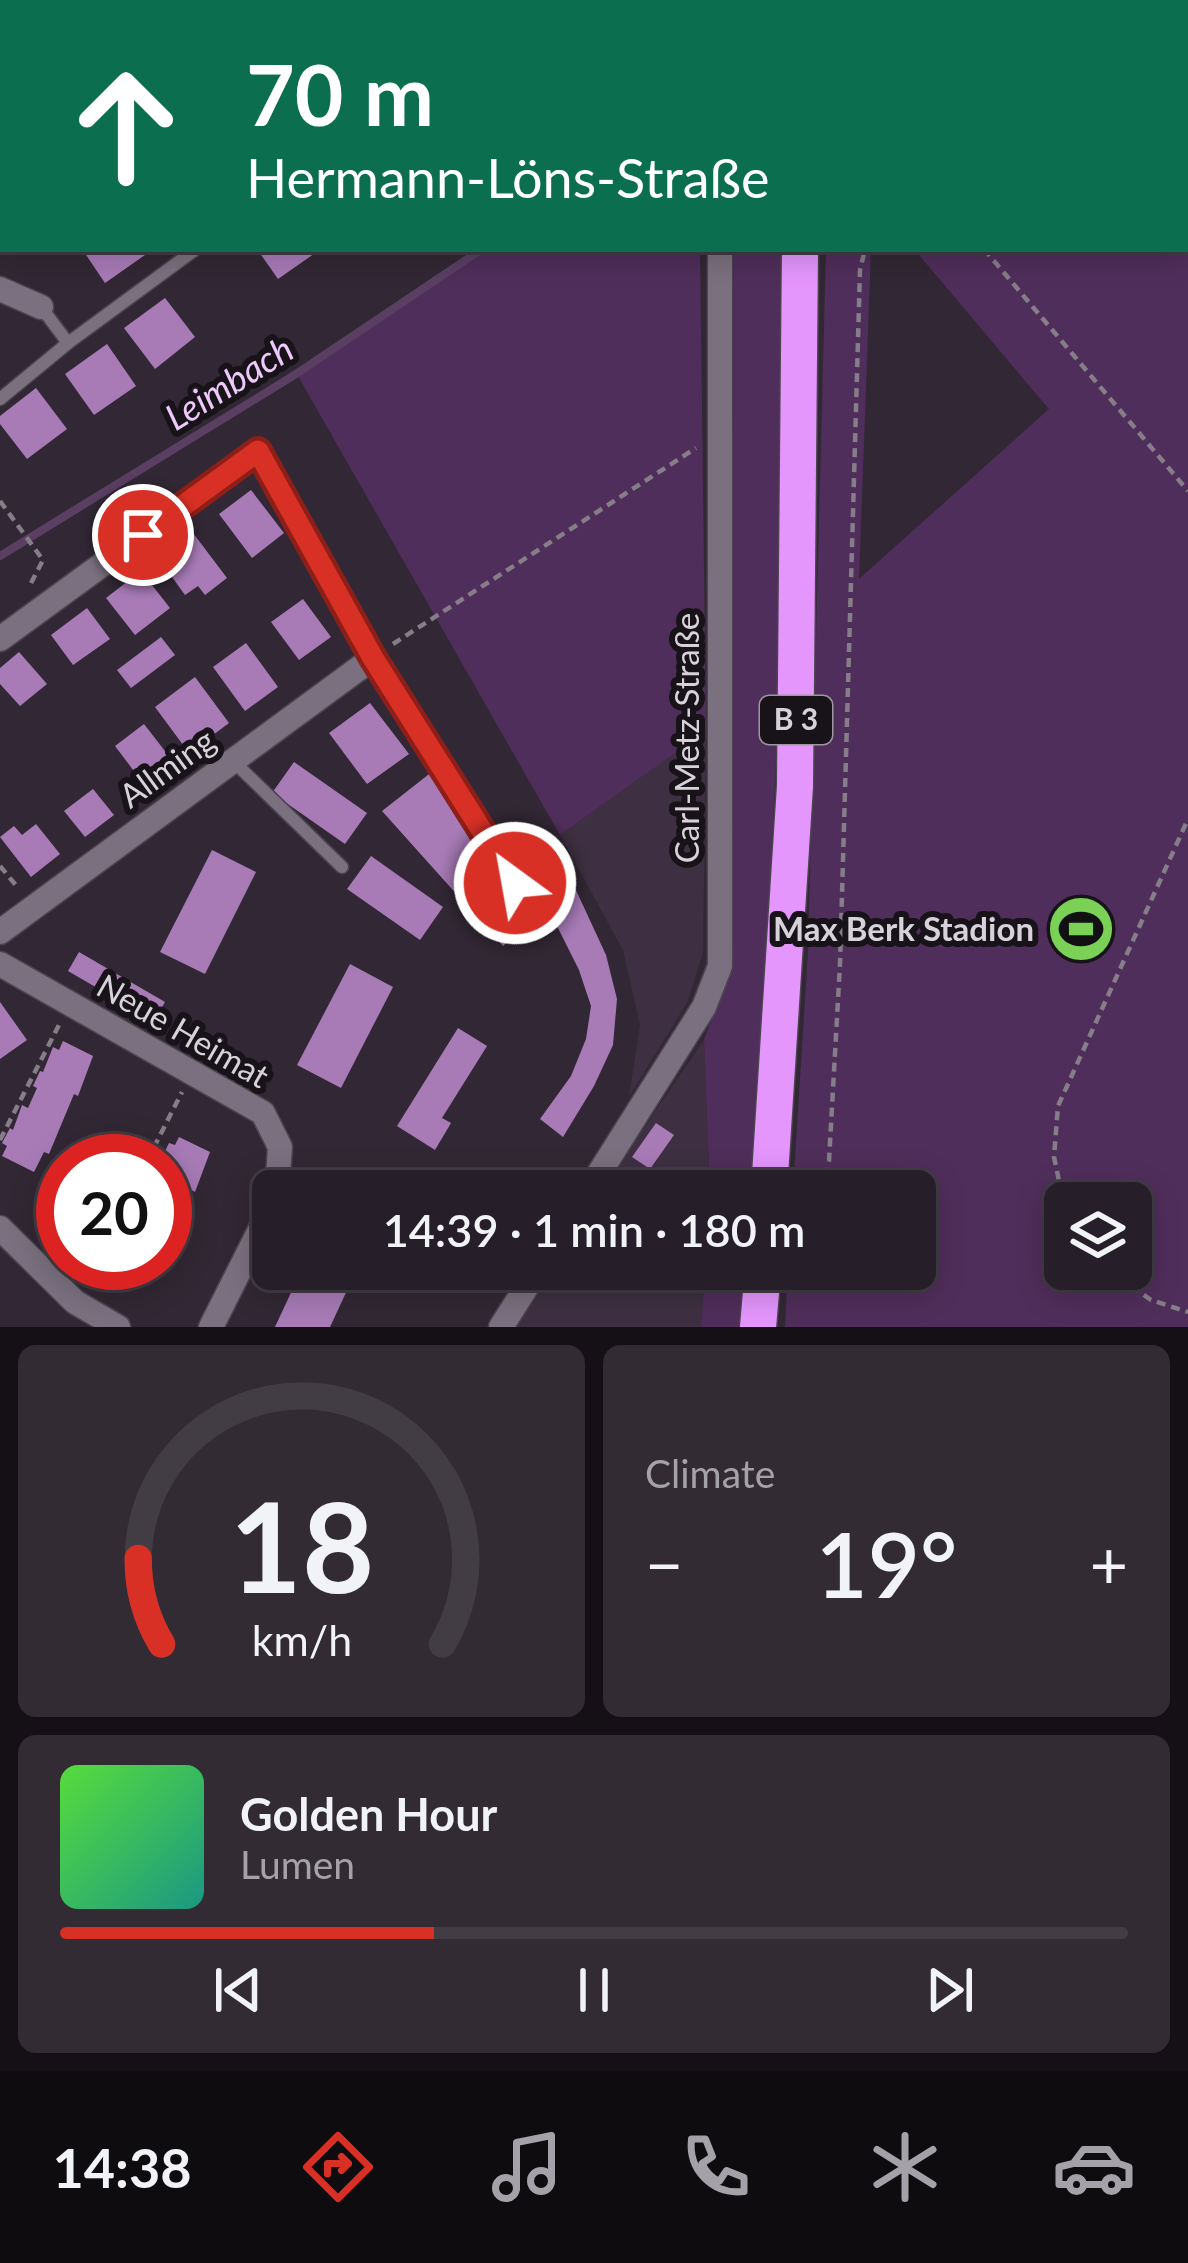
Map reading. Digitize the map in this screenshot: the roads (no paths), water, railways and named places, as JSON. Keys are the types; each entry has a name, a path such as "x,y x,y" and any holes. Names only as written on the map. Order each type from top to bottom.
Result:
{"highway":[{"name":"B 3","path":"771,1170 795,786 800,252"},
{"path":"758,1327 761,1290"}],"street":[{"name":"Carl-Metz-Straße","path":"601,1170 704,1006 720,965 720,252"},
{"path":"0,289 41,307"},
{"path":"0,639 258,451 373,658"},
{"name":"Allming","path":"0,932 373,658"},
{"name":"Neue Heimat","path":"0,964 263,1113 280,1147 278,1170"},
{"path":"0,1228 75,1302 118,1327"},
{"path":"212,1327 252,1246"},
{"path":"500,1327 524,1290"}],"lane":[{"path":"0,399 192,252"},
{"path":"41,307 68,343"},
{"path":"373,658 515,883"},
{"path":"233,761 342,867"}],"waterway":[{"name":"Leimbach","path":"0,556 296,374 478,252"}],"place":[{"name":"Max Berk Stadion","path":"1081,929"}]}
